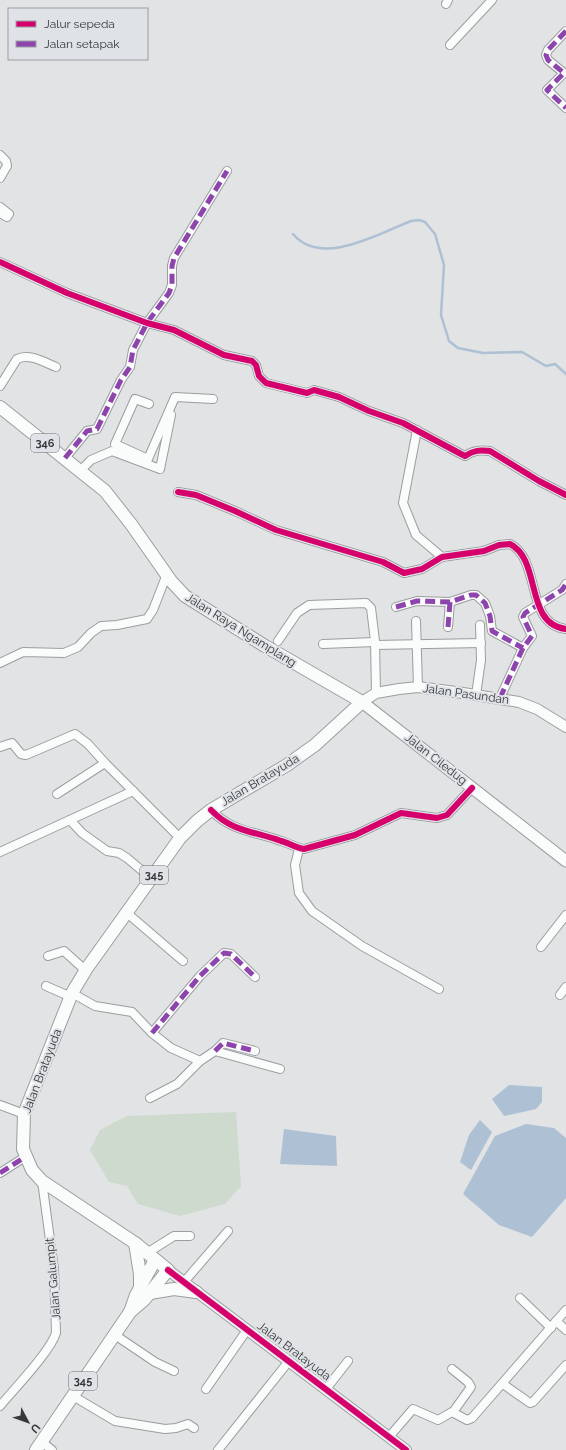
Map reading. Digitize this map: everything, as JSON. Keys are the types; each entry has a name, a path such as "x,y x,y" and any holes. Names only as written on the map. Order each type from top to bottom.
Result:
{"main road":[{"name":"Jalan Raya Ngamplang","path":"0,407 102,488 131,524 177,589 204,609 362,702"},
{"name":"Jalan Ciledug","path":"362,702 566,861"},
{"name":"Jalan Bratayuda","path":"168,1270 134,1243 42,1181 32,1170 25,1157 22,1142 24,1114 71,995 85,970 152,879 180,838 211,810 287,765 310,749 330,733 362,702"},
{"name":"345","path":"134,1243 140,1274 145,1290"},
{"name":"345","path":"145,1290 151,1257"},
{"name":"345","path":"39,1446 130,1312 132,1302 168,1270"},
{"path":"145,1290 174,1289 196,1292"}],"street":[{"path":"450,45 492,0"},
{"path":"566,31 554,43 546,55 548,60 564,73 547,90 566,108"},
{"path":"0,155 6,161 7,166 0,178"},
{"path":"65,458 87,431 97,429 121,380 130,367 133,350 147,323 171,288 174,258 227,171"},
{"path":"0,207 9,214 7,217 0,213"},
{"path":"0,262 67,293 147,323 174,330 224,355 252,361 256,365 259,376 266,383 307,393 315,391 339,397 369,411 403,423 465,456 474,450 490,451 539,481 566,495"},
{"path":"0,386 14,363 21,357 37,359 56,367"},
{"path":"175,397 213,399"},
{"path":"147,462 175,397"},
{"path":"114,448 160,469 175,397"},
{"path":"81,470 91,460 114,448 135,399 149,404"},
{"path":"417,430 409,465 404,506 416,535 442,557"},
{"path":"178,492 196,495 276,530 383,562 404,573 422,569 442,557 484,551 498,545 510,544 521,553 535,606 551,624 559,628 566,629"},
{"path":"0,663 23,652 64,653 78,647 91,633 101,626 118,625 148,619 167,574"},
{"path":"500,698 523,648 532,636 523,616 526,611 562,590 566,584"},
{"path":"396,607 417,602 450,602 471,595 480,598 485,603 490,616 492,631 523,648"},
{"path":"448,627 450,602"},
{"path":"278,641 297,613 309,604 366,603 371,608 375,644 376,693"},
{"path":"416,621 418,687"},
{"path":"476,695 481,660 480,625"},
{"path":"323,644 417,645 481,643"},
{"name":"Jalan Pasundan","path":"362,702 376,693 388,690 418,687 500,698 537,709 566,727"},
{"path":"0,747 12,743 21,754 26,755 75,734 83,739 180,838"},
{"path":"57,794 105,763"},
{"path":"211,810 231,826 246,832 281,840 299,849 318,847 355,835 401,813 437,818 447,815 472,788"},
{"path":"0,852 133,791"},
{"path":"70,820 82,833 107,851 119,853 152,879"},
{"path":"299,849 295,865 295,875 299,893 312,911 362,946 439,989"},
{"path":"127,913 183,961"},
{"path":"541,947 566,915"},
{"path":"48,956 64,952 85,970"},
{"path":"152,1033 200,976 224,953 231,954 255,977"},
{"path":"46,986 95,1006 132,1012 152,1033 171,1048 200,1061"},
{"path":"560,995 566,987"},
{"path":"150,1098 177,1084 200,1061 215,1051 223,1043 255,1051"},
{"path":"215,1051 280,1069"},
{"path":"0,1105 24,1114"},
{"path":"0,1173 25,1157"},
{"name":"Jalan Galumpit","path":"0,1406 41,1357 53,1341 56,1333 54,1276 42,1181"},
{"path":"184,1282 228,1231"},
{"path":"151,1257 174,1236 190,1236"},
{"name":"Jalan Bratayuda","path":"168,1270 406,1450"},
{"path":"520,1298 553,1324 566,1330"},
{"path":"453,1412 470,1420 566,1310"},
{"path":"206,1389 247,1330"},
{"path":"115,1335 155,1362 174,1371"},
{"path":"218,1450 289,1361"},
{"path":"326,1389 348,1361"},
{"path":"503,1384 530,1403 533,1402 566,1365"},
{"path":"389,1437 413,1409 438,1420 453,1412 470,1387 468,1382 452,1369"},
{"path":"73,1396 115,1421 165,1429 176,1428 188,1424 194,1428"},
{"path":"39,1446 52,1450"}],"green space":[{"path":"236,1112 241,1186 225,1204 180,1216 138,1204 127,1186 109,1182 90,1150 100,1130 127,1116"}],"water":[{"path":"509,1085 542,1087 542,1102 536,1109 504,1116 492,1099"},
{"path":"480,1120 492,1132 471,1170 460,1162 469,1135"},
{"path":"526,1124 554,1128 566,1138 566,1198 532,1237 499,1225 463,1194 495,1136"},
{"path":"284,1129 336,1136 337,1166 280,1164"}],"waterway":[{"path":"293,234 305,244 319,248 334,248 351,245 411,221 419,220 425,222 435,234 444,265 441,315 449,341 458,348 483,353 522,352 546,366 555,364 566,374"}],"marked path":[{"path":"566,31 548,50 546,55 548,60 564,73 547,90 566,108"},
{"path":"65,458 87,431 97,429 121,380 130,367 133,350 147,323 169,293 172,285 172,266 174,258 227,171"},
{"path":"500,698 523,648 532,636 523,617 525,613 562,590 566,584"},
{"path":"396,607 417,601 450,602 471,595 476,595 485,603 490,616 492,631 523,648"},
{"path":"448,627 450,602"},
{"path":"152,1033 200,976 224,953 231,954 255,977"},
{"path":"215,1051 223,1043 255,1051"},
{"path":"0,1173 25,1157"}],"cycle path":[{"path":"0,262 67,293 147,323 174,330 224,355 252,361 256,365 259,376 266,383 307,393 314,390 339,397 369,411 403,423 465,456 477,451 490,451 539,481 566,495"},
{"path":"178,492 196,495 276,530 383,562 404,573 422,569 442,557 484,551 499,545 510,544 520,552 526,563 538,604 544,616 553,625 566,629"},
{"path":"211,810 227,823 235,827 304,849 355,835 401,813 437,818 447,815 472,788"},
{"path":"168,1270 406,1450"}]}
